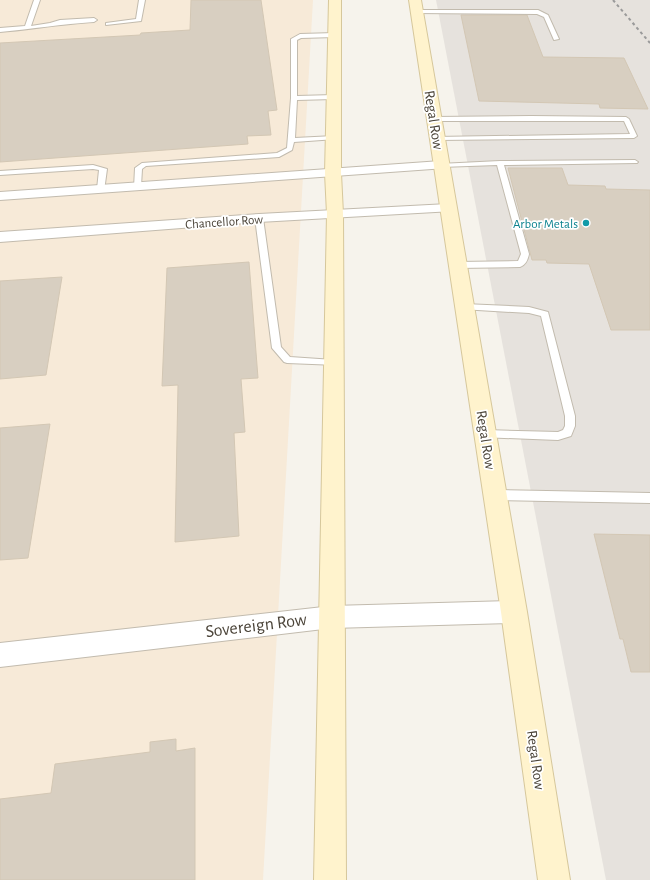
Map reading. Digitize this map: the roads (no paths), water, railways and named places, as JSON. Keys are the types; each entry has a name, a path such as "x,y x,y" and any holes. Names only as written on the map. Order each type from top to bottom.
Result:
{"main road":[{"path":"330,880 335,214 333,173 335,0"},
{"name":"Regal Row","path":"415,6 514,612 554,880"}],"street":[{"path":"0,196 442,165"},
{"name":"Chancellor Row","path":"0,237 259,218 448,208"},
{"name":"Sovereign Row","path":"0,655 332,617 514,612"}],"lane":[{"path":"27,28 37,0"},
{"path":"109,22 139,20 142,0"},
{"path":"415,6 538,12 546,16 556,39"},
{"path":"0,30 51,25 60,27 94,23"},
{"path":"138,186 139,168 144,164 279,155 290,149 294,98 294,39 300,36 335,35"},
{"path":"294,98 334,97"},
{"path":"531,118 626,119 634,136 436,129 531,118"},
{"path":"291,140 334,138"},
{"path":"442,165 635,162"},
{"path":"457,265 520,264 524,259 525,254 500,163"},
{"path":"0,172 93,167 103,169 101,188"},
{"path":"259,218 277,348 287,360 334,363"},
{"path":"464,307 529,310 539,311 545,314 570,416 570,426 567,433 558,436 485,434"},
{"path":"495,495 650,498"}],"railway":[{"path":"613,0 650,43"}],"place":[{"name":"Arbor Metals","path":"586,223"}]}
